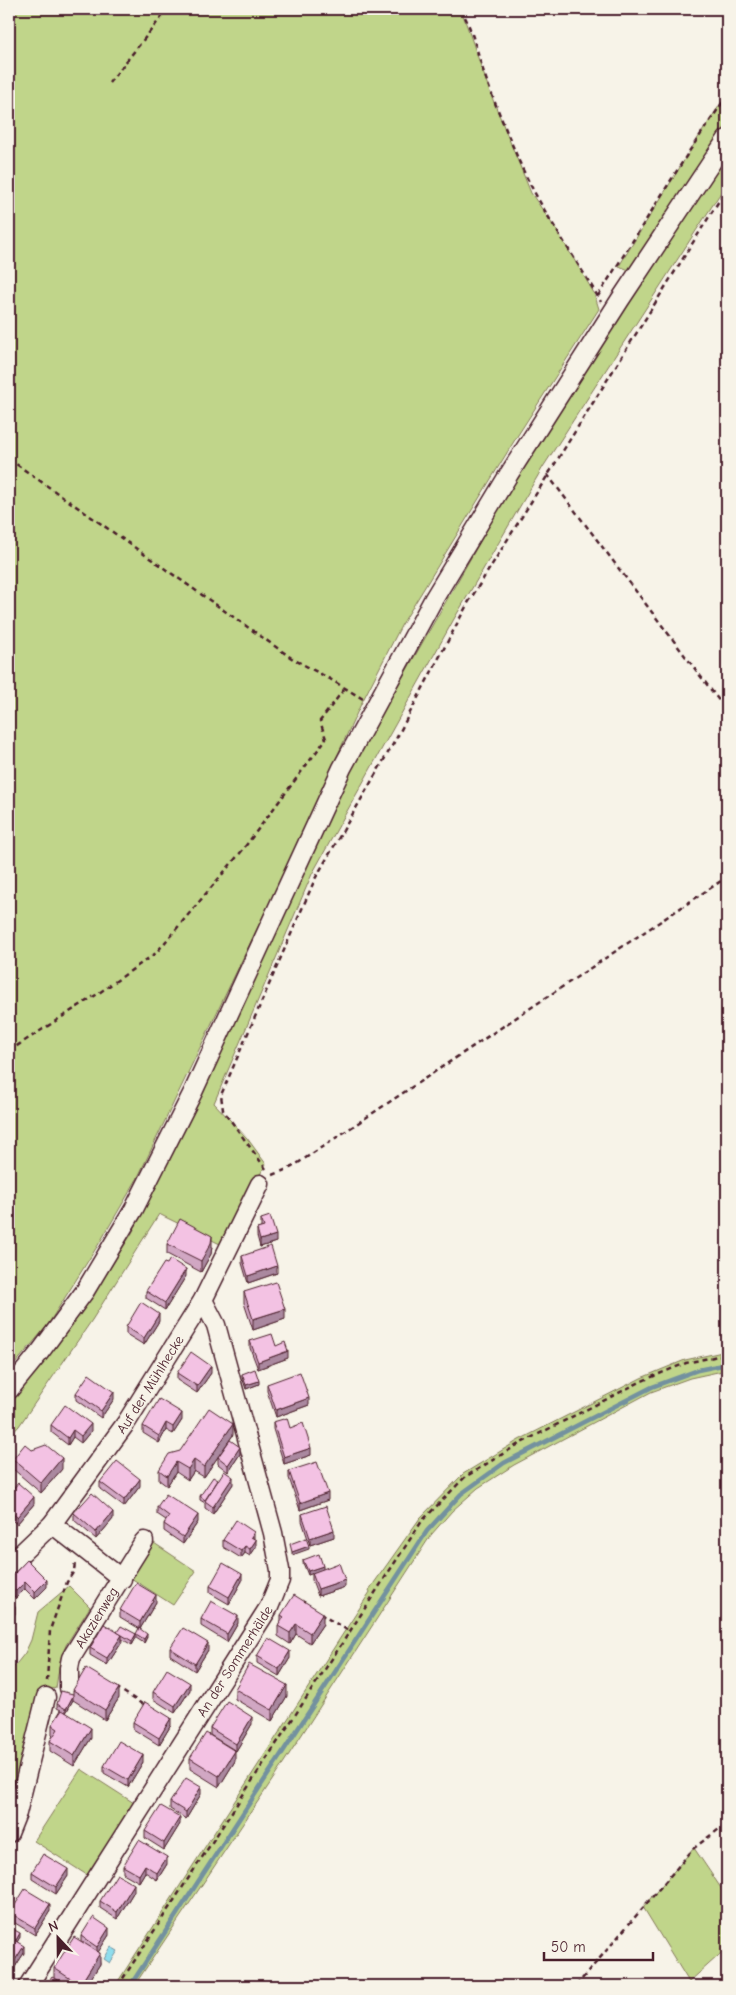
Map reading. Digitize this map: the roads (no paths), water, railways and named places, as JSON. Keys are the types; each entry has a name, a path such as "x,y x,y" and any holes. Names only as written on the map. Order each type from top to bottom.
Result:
{"street":[{"path":"9,1390 85,1291 134,1209 193,1092 342,768 433,600 504,482 727,139"},
{"name":"Auf der Mühlhecke","path":"9,1565 52,1524 126,1422 203,1300 262,1178"},
{"name":"An der Sommerhälde","path":"28,1986 264,1616 280,1580 273,1533 216,1325 203,1300"},
{"name":"Akazienweg","path":"52,1524 122,1579"},
{"name":"Akazienweg","path":"69,1688 68,1668 70,1658 122,1579 144,1541"},
{"path":"9,1833 17,1814 46,1697"}],"water":[{"path":"111,1947 118,1951 110,1963 104,1959"}],"waterway":[{"path":"130,1986 427,1531 461,1494 504,1463 652,1387 698,1370 727,1364"}]}
